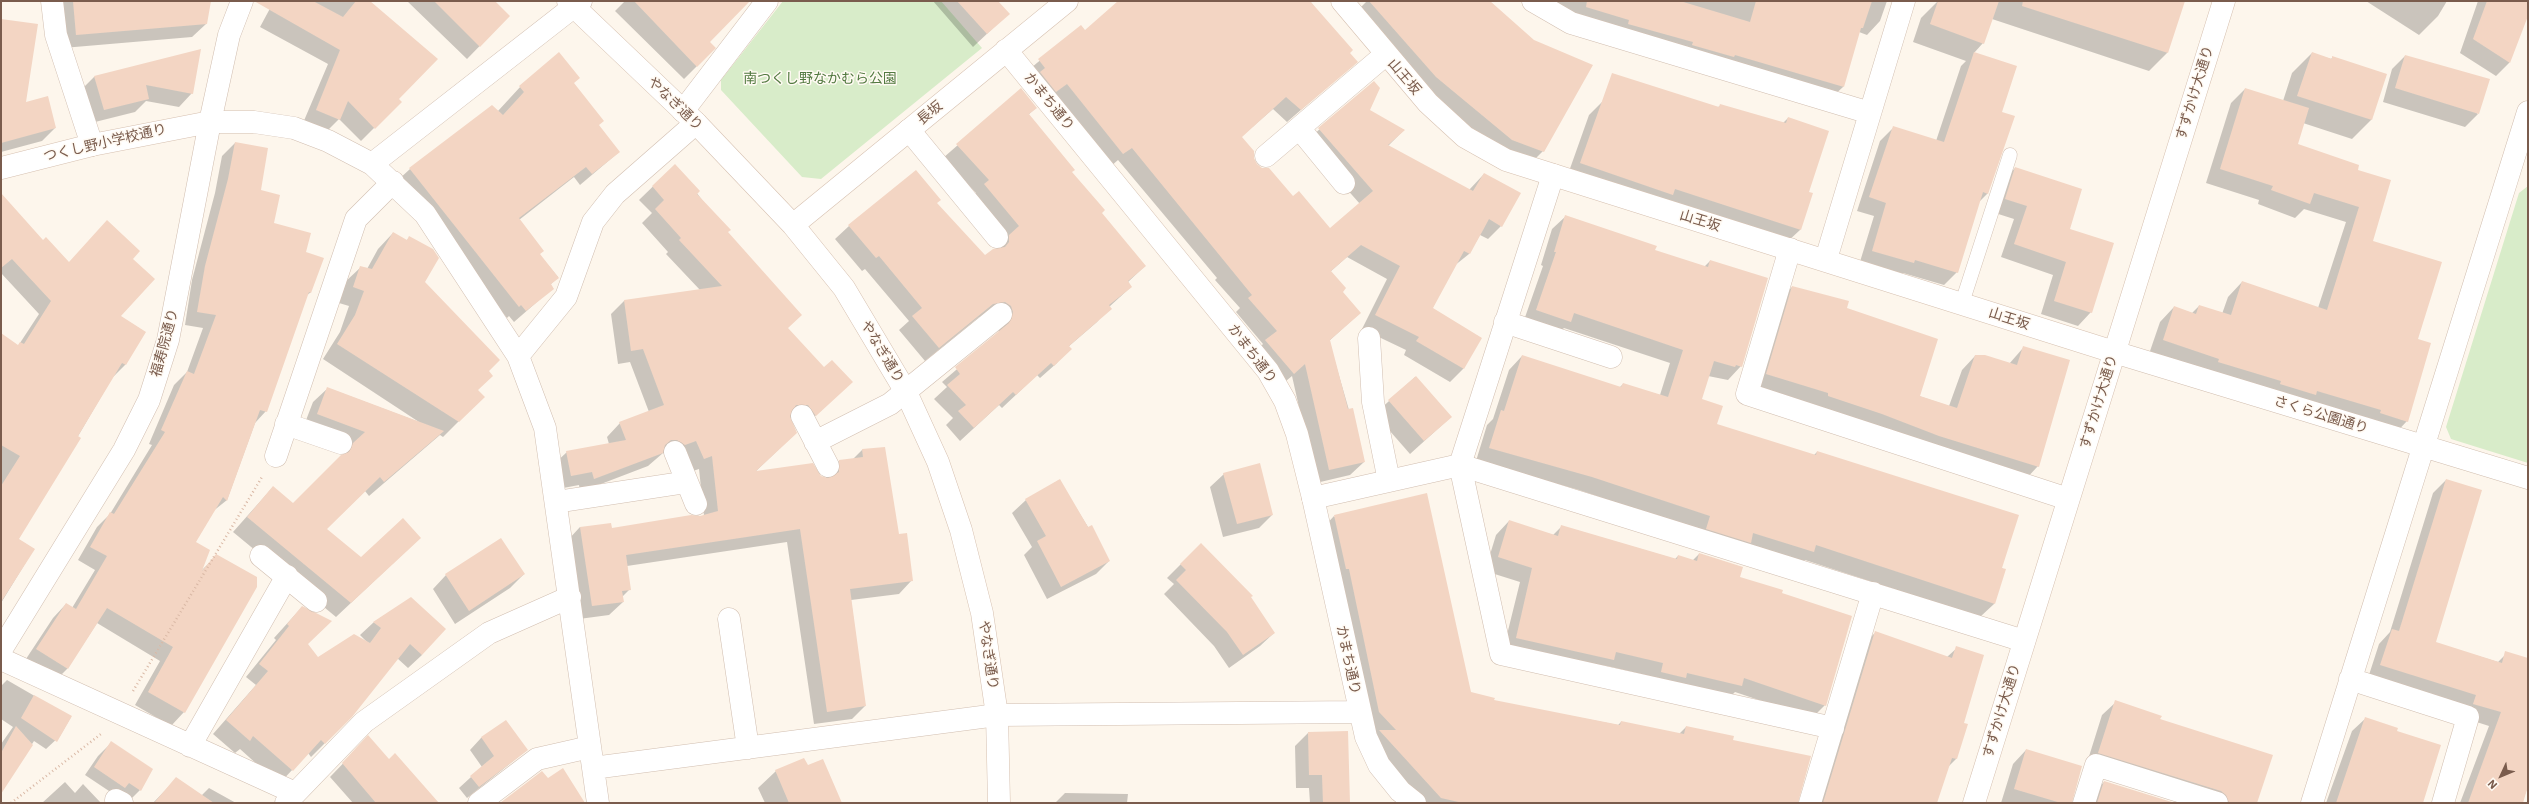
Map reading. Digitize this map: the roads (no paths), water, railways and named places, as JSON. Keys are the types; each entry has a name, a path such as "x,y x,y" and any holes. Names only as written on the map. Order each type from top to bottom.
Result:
{"street":[{"path":"52,1 56,35 92,145"},
{"name":"福寿院通り","path":"1,650 124,450 149,400 168,340 210,122 230,35 242,1"},
{"path":"518,356 566,297 593,222 615,194 689,117 767,1"},
{"name":"長坂","path":"793,225 1067,1"},
{"name":"山王坂","path":"1342,1 1428,103 1465,137 1506,160 1826,259 2114,352"},
{"path":"1533,1 1571,23 1870,113"},
{"path":"1826,259 1904,1"},
{"name":"すずかけ大通り","path":"1974,803 2224,1"},
{"path":"372,164 574,3"},
{"name":"やなぎ通り","path":"574,3 689,117 793,225 844,288 906,392 938,462 961,530 982,613 997,715 999,803"},
{"name":"かまち通り","path":"1006,50 1268,370 1285,401 1297,434 1313,498 1366,736 1379,765 1400,791 1415,803"},
{"path":"1266,156 1386,55"},
{"path":"2312,803 2423,446 2520,168 2528,112"},
{"name":"つくし野小学校通り","path":"1,168 92,145 186,125 210,122 254,122 294,128 328,141 372,164 393,182 425,214 518,356 545,428 598,803"},
{"path":"1299,128 1344,183"},
{"path":"908,130 998,237"},
{"path":"1553,175 1460,465 1501,654 1833,728"},
{"path":"276,456 356,219 393,182"},
{"path":"1790,249 1747,394 2068,499"},
{"path":"815,442 890,404 1001,314"},
{"path":"1505,322 1611,357"},
{"path":"1369,338 1373,402 1388,481"},
{"name":"さくら公園通り","path":"2114,352 2528,478"},
{"path":"802,416 828,466"},
{"path":"286,424 341,443"},
{"path":"676,452 696,504"},
{"path":"1313,498 1460,465 2024,641"},
{"path":"556,502 687,482"},
{"path":"260,556 287,576 316,601"},
{"path":"190,746 287,576"},
{"path":"1810,803 1873,593"},
{"path":"1,659 190,746 291,798 364,722 489,633 570,597"},
{"path":"729,619 748,748"},
{"path":"2350,679 2468,717 2443,803"},
{"path":"593,768 997,715 1360,712"},
{"path":"479,803 537,759 590,747"},
{"path":"2084,803 2096,765 2217,803"}],"lane":[{"path":"1962,303 2010,155"}],"park label":[{"name":"南つくし野なかむら公園","path":"820,79"}]}
